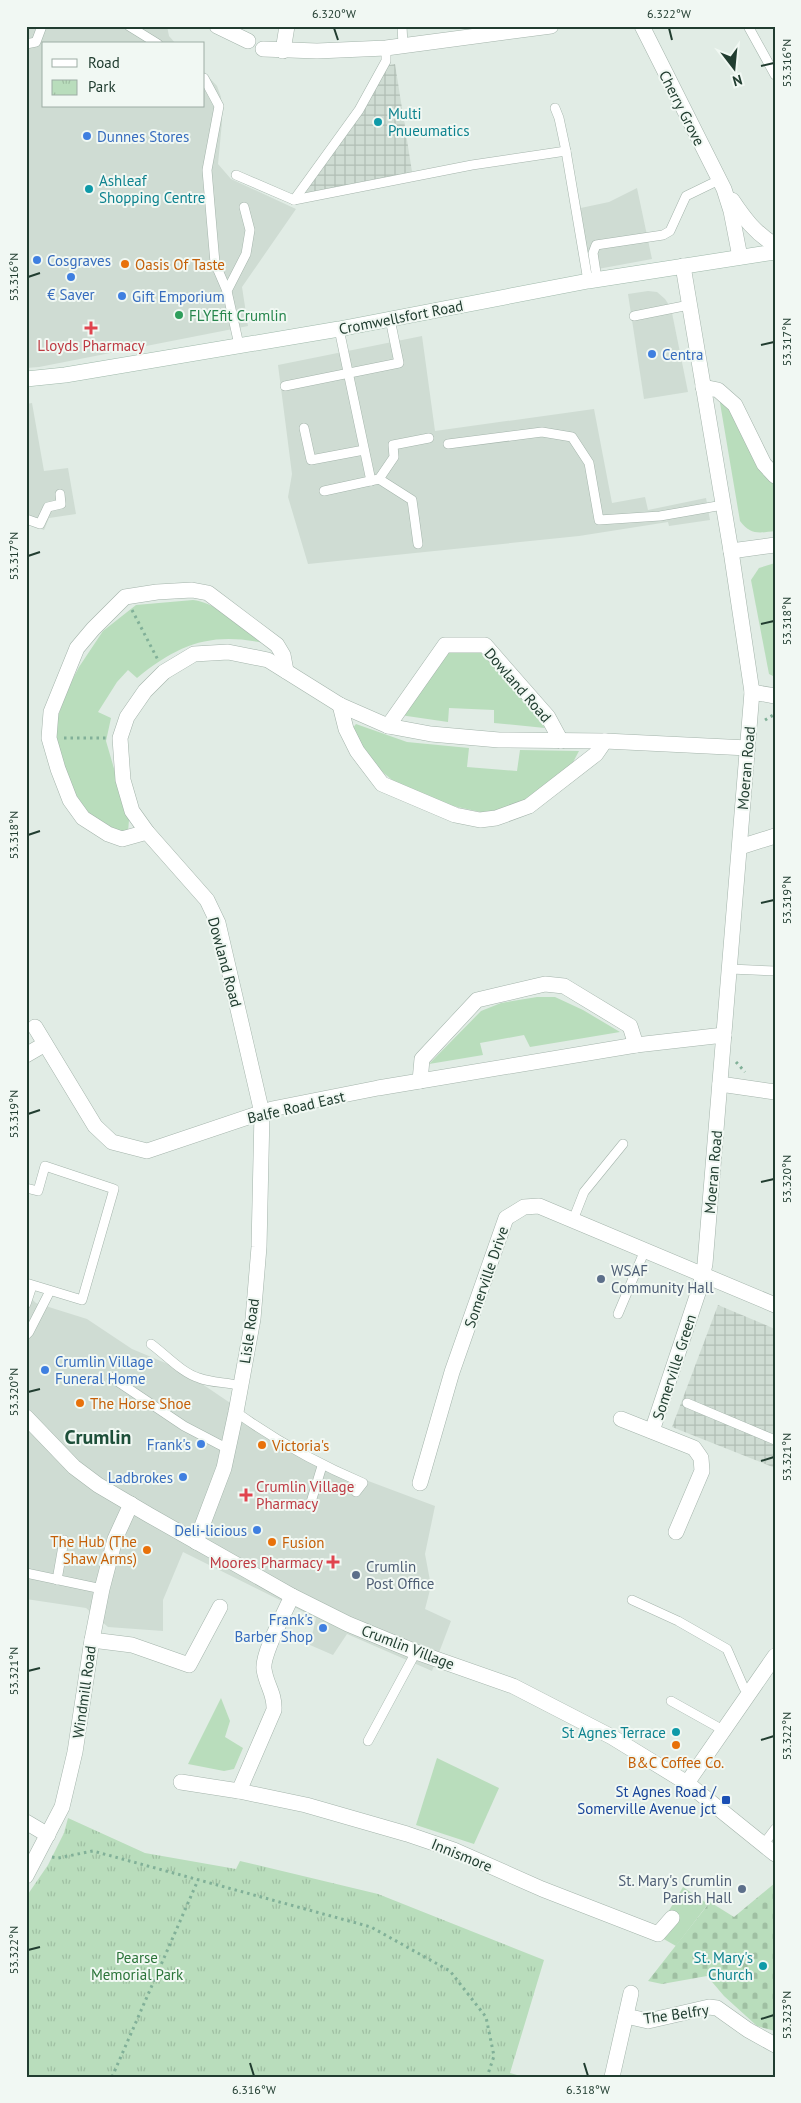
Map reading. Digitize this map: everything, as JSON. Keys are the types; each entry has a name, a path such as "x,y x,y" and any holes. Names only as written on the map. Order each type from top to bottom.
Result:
{"street":[{"path":"217,26 248,40"},
{"path":"283,51 287,26"},
{"name":"Cherry Grove","path":"642,26 722,184 747,223 762,237 775,244"},
{"path":"263,49 283,51 386,48 541,27"},
{"name":"Cherry Grove","path":"722,184 731,211 740,257"},
{"name":"Cromwellsfort Road","path":"26,380 339,329 592,280 775,252"},
{"name":"Moeran Road","path":"683,266 731,552 752,692 703,1274"},
{"path":"703,387 718,390 735,405 764,464 775,476"},
{"path":"731,552 775,545"},
{"path":"147,832 122,839 108,834 83,818 70,800 49,738 51,712 77,648 93,629 125,597 157,592 192,590 208,593 277,645 283,655 286,671"},
{"name":"Dowland Road","path":"388,726 445,645 485,645 548,717 561,740"},
{"name":"Dowland Road","path":"262,1113 218,923 207,900 147,832 132,812 123,780 120,738 127,717 145,691 164,672 194,654 228,652 268,660 340,705 388,726 431,734 499,740 605,741 748,748"},
{"path":"752,692 775,696"},
{"path":"340,705 346,729 357,751 382,784 454,815 480,820 496,818 529,806 596,754 605,741"},
{"path":"740,847 775,836"},
{"path":"420,1081 422,1058 477,1000 545,984 564,986 630,1026 636,1045"},
{"path":"26,1055 45,1044 35,1027"},
{"name":"Balfe Road East","path":"45,1044 95,1126 112,1142 147,1151 262,1113 378,1088 636,1045 724,1035"},
{"path":"720,1084 775,1092"},
{"name":"Lisle Road","path":"196,1542 224,1468 253,1319 259,1248 262,1113"},
{"name":"Somerville Drive","path":"420,1483 452,1372 506,1218 524,1207 539,1206 775,1306"},
{"name":"Somerville Green","path":"652,1431 703,1274"},
{"name":"Crumlin Village","path":"26,1417 74,1467 98,1485 292,1596 348,1624 416,1652 513,1686 612,1737 687,1783 769,1850"},
{"name":"Somerville Green","path":"621,1420 694,1448 701,1458 702,1471 676,1532"},
{"name":"Windmill Road","path":"26,1876 62,1808 75,1752 92,1640 102,1589 115,1539 131,1504"},
{"path":"239,1791 274,1710 275,1699 268,1684 264,1667 267,1651 292,1596"},
{"path":"92,1640 132,1645 189,1665 220,1607"},
{"path":"687,1783 775,1656"},
{"name":"Innismore","path":"182,1782 239,1791 306,1805 407,1834 454,1850 542,1888 658,1934 672,1918"},
{"path":"26,1822 48,1835"},
{"path":"612,2077 631,1993"},
{"name":"The Belfry","path":"626,2016 648,2021 709,2007 717,2008 748,2030 775,2045"}],"lane":[{"path":"26,44 36,42 42,26"},
{"path":"129,26 155,42"},
{"path":"402,26 403,46"},
{"path":"748,26 775,75"},
{"path":"294,200 359,110 386,61 386,48"},
{"path":"205,80 219,106 208,170 215,264 227,291 239,345"},
{"path":"554,108 559,118 592,280"},
{"path":"236,175 294,200 472,165 566,151"},
{"path":"592,280 593,253 596,245 663,235 670,231 686,196 722,184"},
{"path":"227,291 246,254 250,230 244,208"},
{"path":"634,316 689,305"},
{"path":"285,386 399,363 390,319"},
{"path":"339,329 364,450 375,480 412,500 418,544"},
{"path":"304,428 310,460 364,450"},
{"path":"448,444 542,432 572,437 589,463 599,520 660,516 723,505"},
{"path":"324,491 375,480 394,457 393,445 430,438"},
{"path":"26,519 40,524 48,507 61,504 60,494"},
{"path":"730,969 775,971"},
{"path":"573,1220 584,1192 623,1144"},
{"path":"26,1188 38,1191 45,1166 114,1189 82,1300 29,1285 26,1304"},
{"path":"618,1314 645,1250"},
{"path":"26,1334 29,1332 50,1291"},
{"path":"152,1344 199,1378 241,1386"},
{"path":"111,1378 184,1426 228,1449"},
{"path":"687,1403 775,1440"},
{"path":"236,1412 264,1433 322,1466 363,1483 356,1492"},
{"path":"311,1502 322,1466"},
{"path":"57,1580 64,1540"},
{"path":"26,1573 102,1589"},
{"path":"632,1600 678,1621 727,1649 744,1688 751,1691"},
{"path":"368,1741 416,1652"},
{"path":"670,1701 723,1730"},
{"path":"769,1850 775,1829"}],"path":[{"path":"125,597 164,672"},
{"path":"49,738 120,738"},
{"path":"39,1854 58,1858 94,1851 371,1927 450,1971 486,2016 494,2056 487,2077"},
{"path":"112,2077 198,1880"}],"shaded area":[{"name":"Ashleaf Shopping Centre","path":"26,26 167,26 169,36 174,42 42,42 42,108 205,108 205,73 217,86 221,97 222,122 218,164 231,179 296,209 242,287 248,326 26,368"},
{"path":"395,64 413,178 294,200 383,66"},
{"path":"637,188 652,259 587,271 576,209 609,202"},
{"path":"648,291 657,292 671,308 688,392 644,399 628,294"},
{"path":"422,336 435,431 594,409 612,503 645,497 648,510 706,498 710,520 669,526 668,522 579,536 308,564 288,497 292,474 278,365"},
{"path":"32,403 44,471 68,468 76,514 49,518 44,530 26,523 26,404"},
{"path":"26,1294 36,1303 87,1319 132,1349 180,1369 251,1417 331,1467 435,1506 425,1554 431,1586 425,1609 451,1621 432,1671 347,1634 333,1655 310,1645 316,1618 183,1552 163,1600 163,1631 108,1627 86,1608 26,1599"},
{"path":"718,1305 775,1329 775,1468 672,1427"}],"green space":[{"path":"719,397 724,400 760,469 775,486 775,531 751,531 740,521"},
{"path":"775,563 775,677 769,674 751,580 759,568"},
{"path":"193,600 221,611 264,643 245,640 211,640 181,649 152,666 137,678 128,670 117,682 98,712 111,718 106,741 129,820 128,832 113,829 80,808 58,749 56,732 58,717 66,692 79,667 103,631 136,605"},
{"path":"470,645 491,660 545,728 494,723 494,710 449,708 448,722 400,715 444,652"},
{"path":"356,724 407,742 469,748 467,767 517,771 520,750 579,751 571,766 531,800 490,814 434,802 398,785 373,764 352,729"},
{"path":"537,997 555,997 583,1010 620,1032 530,1047 524,1035 480,1043 483,1055 429,1064 481,1011 501,1003"},
{"path":"221,1698 230,1721 225,1737 243,1748 234,1769 224,1771 188,1764"},
{"path":"437,1758 499,1788 474,1844 416,1825"},
{"name":"Pearse Memorial Park","path":"68,1818 145,1853 236,1869 240,1861 378,1894 544,1960 510,2073 524,2077 26,2077 26,1897 48,1865 64,1833"},
{"path":"775,1883 775,2031 757,2026 724,1996 707,1976 662,1984 648,1981 710,1902 734,1917"},
{"path":"683,1887 708,1904 676,1946 662,1938 667,1914"}],"place":[{"name":"Multi Pnueumatics","path":"378,122"},
{"name":"Dunnes Stores","path":"87,136"},
{"name":"Ashleaf Shopping Centre","path":"89,189"},
{"name":"Cosgraves","path":"37,260"},
{"name":"Oasis Of Taste","path":"125,264"},
{"name":"€ Saver","path":"71,277"},
{"name":"Gift Emporium","path":"122,296"},
{"name":"FLYEfit Crumlin","path":"179,315"},
{"name":"Lloyds Pharmacy","path":"91,328"},
{"name":"Centra","path":"652,354"},
{"name":"WSAF Community Hall","path":"601,1279"},
{"name":"Crumlin Village Funeral Home","path":"45,1370"},
{"name":"The Horse Shoe","path":"80,1403"},
{"name":"Frank's","path":"201,1444"},
{"name":"Victoria's","path":"262,1445"},
{"name":"Ladbrokes","path":"183,1477"},
{"name":"Crumlin Village Pharmacy","path":"246,1495"},
{"name":"Deli-licious","path":"257,1530"},
{"name":"Fusion","path":"272,1542"},
{"name":"The Hub (The Shaw Arms)","path":"147,1550"},
{"name":"Moores Pharmacy","path":"333,1562"},
{"name":"Crumlin Post Office","path":"356,1575"},
{"name":"Frank's Barber Shop","path":"323,1628"},
{"name":"St Agnes Terrace","path":"676,1732"},
{"name":"B&C Coffee Co.","path":"676,1745"},
{"name":"St Agnes Road / Somerville Avenue jct","path":"726,1800"},
{"name":"St. Mary's Crumlin Parish Hall","path":"742,1889"},
{"name":"St. Mary's Church","path":"763,1966"}],"district":[{"name":"Crumlin","path":"98,1437"}]}
